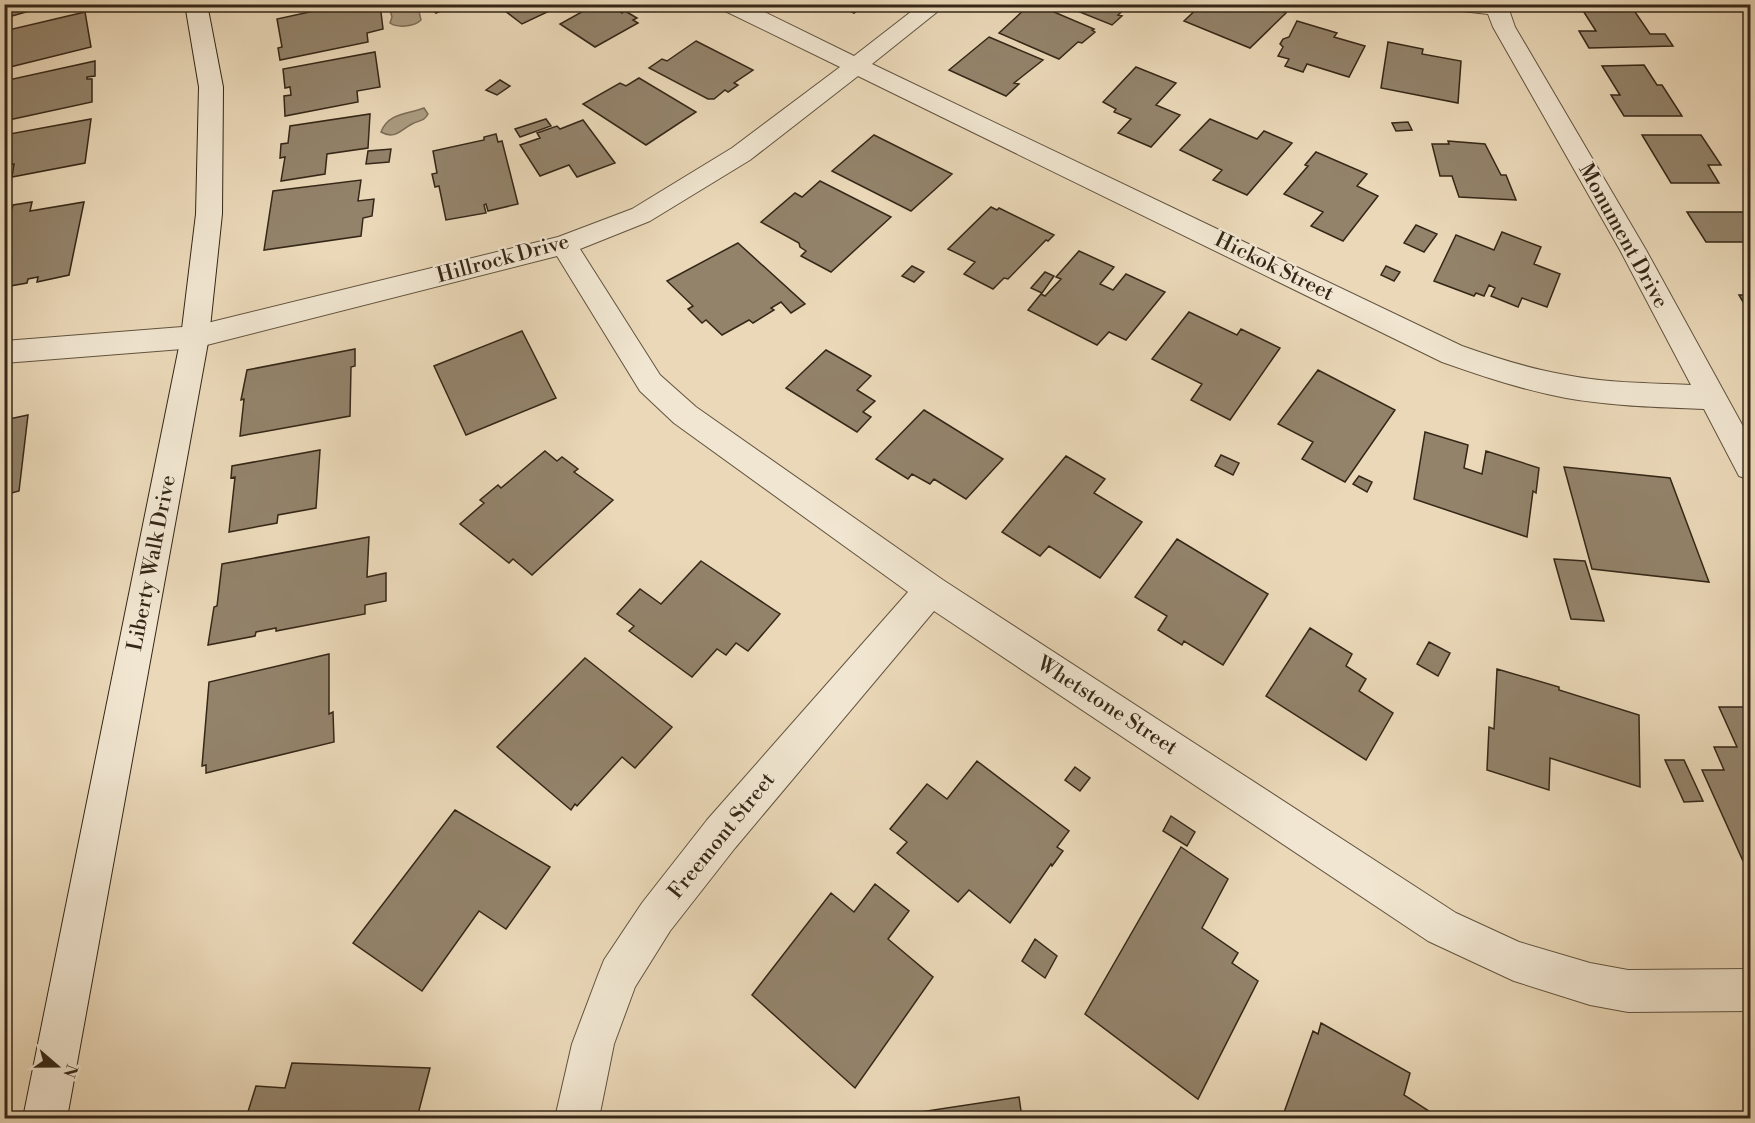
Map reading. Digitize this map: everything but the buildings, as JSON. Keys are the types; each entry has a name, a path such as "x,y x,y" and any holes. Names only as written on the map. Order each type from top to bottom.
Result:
{"street":[{"name":"Liberty Walk Drive","path":"45,1119 195,337 209,214 211,87 196,4"},
{"name":"Hickok Street","path":"729,4 1452,354 1508,373 1567,387 1711,398"},
{"name":"Hillrock Drive","path":"4,352 195,337 564,245 641,215 741,154 936,4"},
{"path":"1452,4 1497,6"},
{"name":"Monument Drive","path":"1497,6 1504,27 1634,250 1711,398 1750,467"},
{"name":"Whetstone Street","path":"564,245 650,383 685,415 931,590 1442,927 1514,961 1590,984 1628,991 1750,990"},
{"name":"Freemont Street","path":"577,1119 593,1044 619,975 656,916 720,834 931,590"}],"shaded area":[{"path":"396,5 418,7 421,20 406,26 390,23 392,17 390,10"},
{"path":"424,108 428,114 423,120 394,135 381,132 388,121 393,118"}]}
